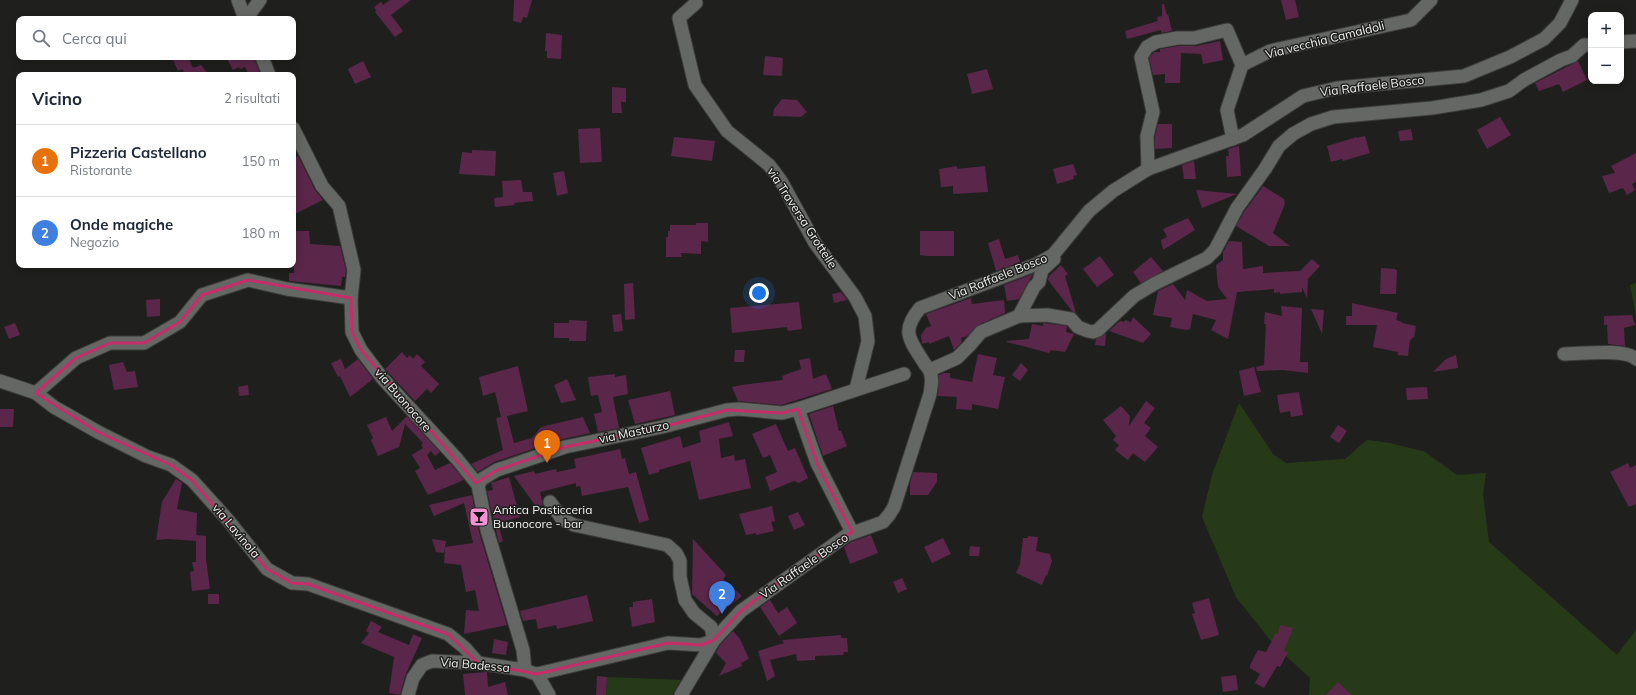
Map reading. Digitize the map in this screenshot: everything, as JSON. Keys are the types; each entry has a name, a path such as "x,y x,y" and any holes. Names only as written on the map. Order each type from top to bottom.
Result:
{"street":[{"path":"238,0 245,16"},
{"path":"248,16 260,0"},
{"name":"Via vecchia Camaldoli","path":"1242,65 1270,51 1411,20 1431,0"},
{"name":"Via Raffaele Bosco","path":"681,695 714,640 742,611 772,587 852,532 883,522 894,507 930,394 932,381 930,370 909,338 908,328 912,318 920,308 1036,264 1053,255 1089,211 1113,191 1148,169 1243,136 1303,96 1337,88 1464,76 1510,57 1544,39 1560,22 1572,0"},
{"name":"via Traversa Grottelle","path":"696,3 679,18 695,86 727,132 769,165 781,181 815,243 855,297 865,316 868,341 856,389"},
{"path":"1148,169 1147,136 1153,112 1141,57 1147,47 1156,42 1177,38 1194,38 1228,30 1242,65 1227,110 1233,139"},
{"path":"1624,42 1636,41"},
{"path":"930,370 956,358 981,332 1019,316 1047,315 1071,319 1078,327 1093,332 1098,330 1134,296 1154,284 1207,258 1215,250 1237,208 1265,169 1279,146 1293,134 1311,124 1333,117 1424,109 1481,100 1509,91 1524,80 1560,60 1572,56 1584,45 1588,45"},
{"path":"263,60 269,72"},
{"name":"via Buonocore","path":"296,134 322,186 339,206 354,270 351,298 352,332 361,350 384,379 457,459 478,485 487,530 531,672"},
{"path":"1019,316 1030,293 1039,282 1042,270 1058,256 1078,231 1089,211"},
{"path":"36,393 76,358 110,343 144,343 180,322 202,295 248,280 287,289 351,298"},
{"path":"1564,354 1618,353 1633,355 1636,358"},
{"path":"852,532 817,464 798,409 904,374"},
{"name":"via Lavinola","path":"0,381 36,393 54,407 92,428 146,456 171,465 192,480 228,520 267,569 292,583 308,584 448,634 465,648 478,663"},
{"name":"via Masturzo","path":"478,485 482,479 498,470 565,447 662,427 738,408 782,413 798,409"},
{"path":"548,695 531,672 668,643 701,646 714,640 711,627 694,613 685,600 680,577 680,561 676,553 667,545 574,525 562,519 550,502"},
{"name":"Via Badessa","path":"408,695 413,678 422,666 432,661 478,663 531,672"}],"highlighted area":[{"path":"248,280 351,298 352,332 361,350 476,483 497,470 565,447 662,427 727,410 782,413 798,409 817,463 852,532 772,587 741,611 714,640 701,645 668,643 537,674 478,663 448,634 308,584 292,583 267,569 192,480 171,465 98,432 36,393 76,358 110,343 144,343 180,322 202,295"}],"green space":[{"path":"1636,283 1636,316 1630,285"},
{"path":"1239,403 1273,454 1286,463 1345,459 1367,440 1390,443 1425,452 1457,475 1486,473 1483,494 1489,542 1617,655 1636,630 1636,695 1309,695 1310,678 1274,645 1236,597 1202,517 1212,475"},
{"path":"607,677 681,680 672,695 606,695"}],"building":[{"path":"390,0 411,0 391,15 403,31 395,37 375,12 376,10 374,7 381,2 383,5"},
{"path":"514,0 532,0 527,18 523,17 521,23 513,21"},
{"path":"1281,0 1295,0 1299,17 1286,20"},
{"path":"1162,4 1164,4 1167,15 1168,14 1172,31 1161,33 1161,30 1127,39 1125,31 1158,21 1157,17 1162,16"},
{"path":"546,33 562,35 561,59 547,58 547,51 545,51"},
{"path":"1220,41 1223,60 1203,64 1201,54 1181,53 1180,83 1165,83 1165,74 1153,75 1149,58 1154,52 1160,52 1160,49 1178,46 1196,46"},
{"path":"765,56 783,58 782,76 763,75"},
{"path":"173,60 189,60 193,68 201,65 207,72 184,72 182,69 178,71"},
{"path":"228,60 255,60 259,72 248,72 245,67 240,69 239,67 233,70"},
{"path":"363,61 371,77 355,84 348,69"},
{"path":"1578,61 1587,80 1563,92 1559,84 1539,91 1535,83"},
{"path":"987,69 993,89 972,94 967,74"},
{"path":"612,87 626,88 626,102 621,102 622,113 612,113"},
{"path":"782,99 797,100 807,112 801,117 773,116 774,109"},
{"path":"1500,117 1511,135 1487,149 1477,130"},
{"path":"1158,124 1172,124 1172,148 1155,149 1155,137"},
{"path":"600,128 602,162 580,163 578,129"},
{"path":"1411,129 1413,140 1400,141 1398,131"},
{"path":"1365,136 1370,153 1343,161 1342,159 1331,162 1327,146"},
{"path":"674,137 715,141 712,161 671,156"},
{"path":"1239,146 1241,176 1227,177 1226,156 1229,156 1228,149"},
{"path":"472,150 496,151 495,176 459,174 462,152 472,153"},
{"path":"1636,153 1636,182 1632,184 1635,190 1627,195 1623,188 1609,193 1602,176 1615,173 1611,166"},
{"path":"298,156 315,190 323,200 296,214 296,157"},
{"path":"1194,161 1196,179 1184,179 1182,165"},
{"path":"1073,164 1077,175 1073,176 1074,179 1057,184 1053,169"},
{"path":"957,166 957,169 985,166 988,192 953,194 953,186 941,187 939,169"},
{"path":"564,171 568,193 557,196 553,173"},
{"path":"521,180 523,192 532,192 533,201 495,207 494,198 503,197 502,181"},
{"path":"1263,186 1284,199 1285,204 1273,233 1290,246 1269,246 1236,226 1244,212"},
{"path":"1196,190 1237,194 1202,208"},
{"path":"1188,218 1195,230 1163,250 1161,240 1167,237 1163,229"},
{"path":"696,223 708,223 708,242 701,241 701,254 681,253 682,257 666,257 666,237 668,237 668,231 670,231 670,225 696,225"},
{"path":"296,231 309,231 310,244 340,246 346,270 345,277 342,277 341,286 289,281 289,273 294,273 294,268 296,268"},
{"path":"920,231 954,231 954,256 920,255"},
{"path":"999,239 1005,259 1018,255 1020,262 996,271 988,243"},
{"path":"1229,241 1242,242 1243,269 1263,266 1263,273 1300,271 1312,259 1320,266 1308,279 1307,298 1302,287 1302,292 1280,294 1280,292 1274,293 1274,289 1237,292 1228,339 1211,330 1216,320 1193,314 1190,329 1187,330 1170,327 1172,318 1153,315 1158,291 1173,284 1185,300 1187,290 1207,301 1227,299 1218,287 1216,265 1223,260 1223,252"},
{"path":"1100,256 1114,275 1097,287 1083,269"},
{"path":"1151,257 1163,271 1141,283 1133,272"},
{"path":"1061,265 1068,274 1065,276 1076,313 1072,311 1048,280 1049,276"},
{"path":"1381,268 1397,270 1396,294 1380,294"},
{"path":"1033,274 1019,299 1007,301 1004,285"},
{"path":"633,283 635,319 625,320 624,284"},
{"path":"841,292 847,300 834,303 832,294"},
{"path":"971,298 972,304 1004,300 1005,313 978,325 967,336 961,338 962,342 954,350 949,336 929,344 929,342 922,344 921,335 926,328 931,326 926,314"},
{"path":"160,299 160,316 147,317 146,300"},
{"path":"799,302 802,329 788,331 787,327 732,333 730,308"},
{"path":"1352,303 1398,313 1396,320 1416,326 1414,337 1410,340 1408,356 1398,355 1398,352 1373,347 1377,325 1346,325 1346,316 1352,316"},
{"path":"1281,306 1302,308 1300,362 1308,362 1308,373 1283,370 1257,371 1256,367 1264,365 1266,324 1264,324 1265,312 1282,316"},
{"path":"1311,309 1324,310 1322,334"},
{"path":"621,314 623,331 614,332 612,315"},
{"path":"1632,315 1635,325 1624,328 1625,346 1608,344 1607,325 1604,325 1604,316"},
{"path":"1133,317 1151,334 1143,343 1109,331 1120,321 1124,322 1125,320 1131,322"},
{"path":"569,320 587,321 586,341 569,341 569,338 554,338 554,323 569,323"},
{"path":"15,323 20,335 9,339 4,327"},
{"path":"1043,323 1067,326 1066,332 1074,334 1065,352 1051,350 1049,353 1007,342 1029,339 1032,324 1043,326"},
{"path":"1106,333 1105,346 1095,345 1096,339"},
{"path":"735,350 745,350 744,362 734,362"},
{"path":"402,352 407,358 410,355 413,359 417,354 425,362 421,366 439,384 431,393 427,389 415,401 385,369"},
{"path":"978,354 997,358 993,375 1005,377 998,409 972,404 972,410 956,409 957,397 938,396 939,375 950,373 950,378 972,382"},
{"path":"1456,355 1458,368 1433,372 1446,359"},
{"path":"810,358 813,379 826,374 832,389 781,405 738,401 732,387 783,380 782,376 801,369 799,360"},
{"path":"341,359 345,369 358,359 373,379 350,397 340,376 338,377 331,363"},
{"path":"123,362 127,372 135,371 138,387 114,390 109,365"},
{"path":"1021,363 1028,370 1020,381 1012,375"},
{"path":"518,366 528,411 507,416 514,443 532,438 541,427 583,417 590,433 563,439 494,462 478,472 471,464 503,450 496,418 501,417 495,392 483,396 479,377"},
{"path":"1254,367 1261,392 1244,396 1239,371"},
{"path":"615,374 615,377 626,375 628,394 613,397 619,428 598,432 594,414 602,412 598,395 591,396 588,377"},
{"path":"567,379 576,400 561,403 554,385"},
{"path":"248,385 249,395 239,396 238,387"},
{"path":"1427,387 1428,399 1407,400 1406,388"},
{"path":"670,391 675,415 635,424 628,400"},
{"path":"1299,392 1303,415 1291,417 1290,411 1280,413 1277,395"},
{"path":"1146,401 1155,408 1144,423 1151,428 1145,436 1158,447 1145,462 1133,453 1128,460 1115,450 1119,445 1113,440 1116,436 1103,420 1121,406 1130,416 1129,426"},
{"path":"833,406 839,431 841,431 847,446 823,456 809,414"},
{"path":"0,409 14,409 13,427 0,427"},
{"path":"407,416 440,452 435,456 431,451 427,455 435,470 450,463 464,480 428,495 415,471 420,468 412,455 423,448 421,445 423,443 405,424 399,447 378,456 371,440 373,438 367,425 386,417 392,431"},
{"path":"729,422 733,436 719,439 721,458 734,455 735,461 745,459 751,488 699,500 690,461 659,470 659,472 649,475 641,448 680,436 683,448 701,442 699,431"},
{"path":"776,424 788,451 795,448 808,478 799,483 794,481 770,491 765,477 777,472 770,455 763,458 752,434"},
{"path":"1338,425 1347,431 1339,443 1330,437"},
{"path":"620,449 622,459 625,458 629,474 636,472 649,520 639,523 628,487 582,496 580,486 576,487 576,483 540,492 543,506 535,505 514,476 534,471 535,474 556,469 557,472 576,468 574,459"},
{"path":"1628,463 1630,468 1636,465 1636,504 1629,507 1610,472"},
{"path":"913,472 937,473 937,482 928,495 910,495 910,484"},
{"path":"509,477 520,517 498,523 503,541 499,543 487,491 493,490 491,483"},
{"path":"176,479 182,483 177,509 197,513 196,541 168,539 156,540 162,502"},
{"path":"472,495 479,532 507,625 464,634 466,610 479,611 475,590 466,592 461,565 444,563 445,547 473,543 464,503 434,516 429,505"},
{"path":"772,506 775,521 771,522 774,531 756,535 756,533 746,535 739,514"},
{"path":"798,512 805,525 794,530 788,516"},
{"path":"196,535 206,536 206,559 210,589 192,591 190,572 194,571 192,562 196,562"},
{"path":"871,535 878,553 850,564 844,547 851,542"},
{"path":"1028,536 1038,537 1036,551 1050,554 1052,561 1042,585 1016,573 1020,564 1023,538 1028,538"},
{"path":"943,538 951,554 932,563 924,547"},
{"path":"432,539 446,541 444,553 436,552"},
{"path":"693,539 726,575 723,579 742,596 717,616 692,594"},
{"path":"970,546 980,547 979,556 969,556"},
{"path":"902,578 907,589 898,593 893,582"},
{"path":"208,594 219,594 219,604 208,604"},
{"path":"587,595 593,621 557,629 556,625 538,629 536,619 523,621 520,611"},
{"path":"1209,598 1219,635 1201,640 1192,614 1195,613 1192,603"},
{"path":"652,599 655,622 632,627 629,607 633,607 633,602"},
{"path":"770,600 778,613 787,607 797,623 779,636 760,607"},
{"path":"371,621 382,627 378,632 409,645 413,634 422,638 405,676 400,695 389,693 394,657 361,643 369,633 366,631"},
{"path":"1280,625 1293,628 1284,651 1288,652 1280,667 1277,666 1264,688 1255,683 1260,674 1250,668 1250,665 1258,650 1266,652 1276,633 1278,634"},
{"path":"733,631 740,639 749,659 741,663 742,666 719,676 726,663 716,653 720,645"},
{"path":"841,635 841,638 847,638 848,652 844,652 843,655 815,656 815,660 797,661 796,654 770,660 775,676 767,681 758,651 784,643 782,640"},
{"path":"494,639 508,642 506,655 492,653"},
{"path":"487,672 488,687 505,682 508,695 465,695 463,674"},
{"path":"1236,675 1238,690 1223,692 1221,677"},
{"path":"597,676 607,677 606,695 596,695"},
{"path":"1338,682 1352,695 1326,695"}],"place":[{"name":"Pizzeria Castellano","path":"547,463"},
{"name":"Antica Pasticceria Buonocore - bar","path":"479,517"},
{"name":"Onde magiche","path":"722,614"}]}
